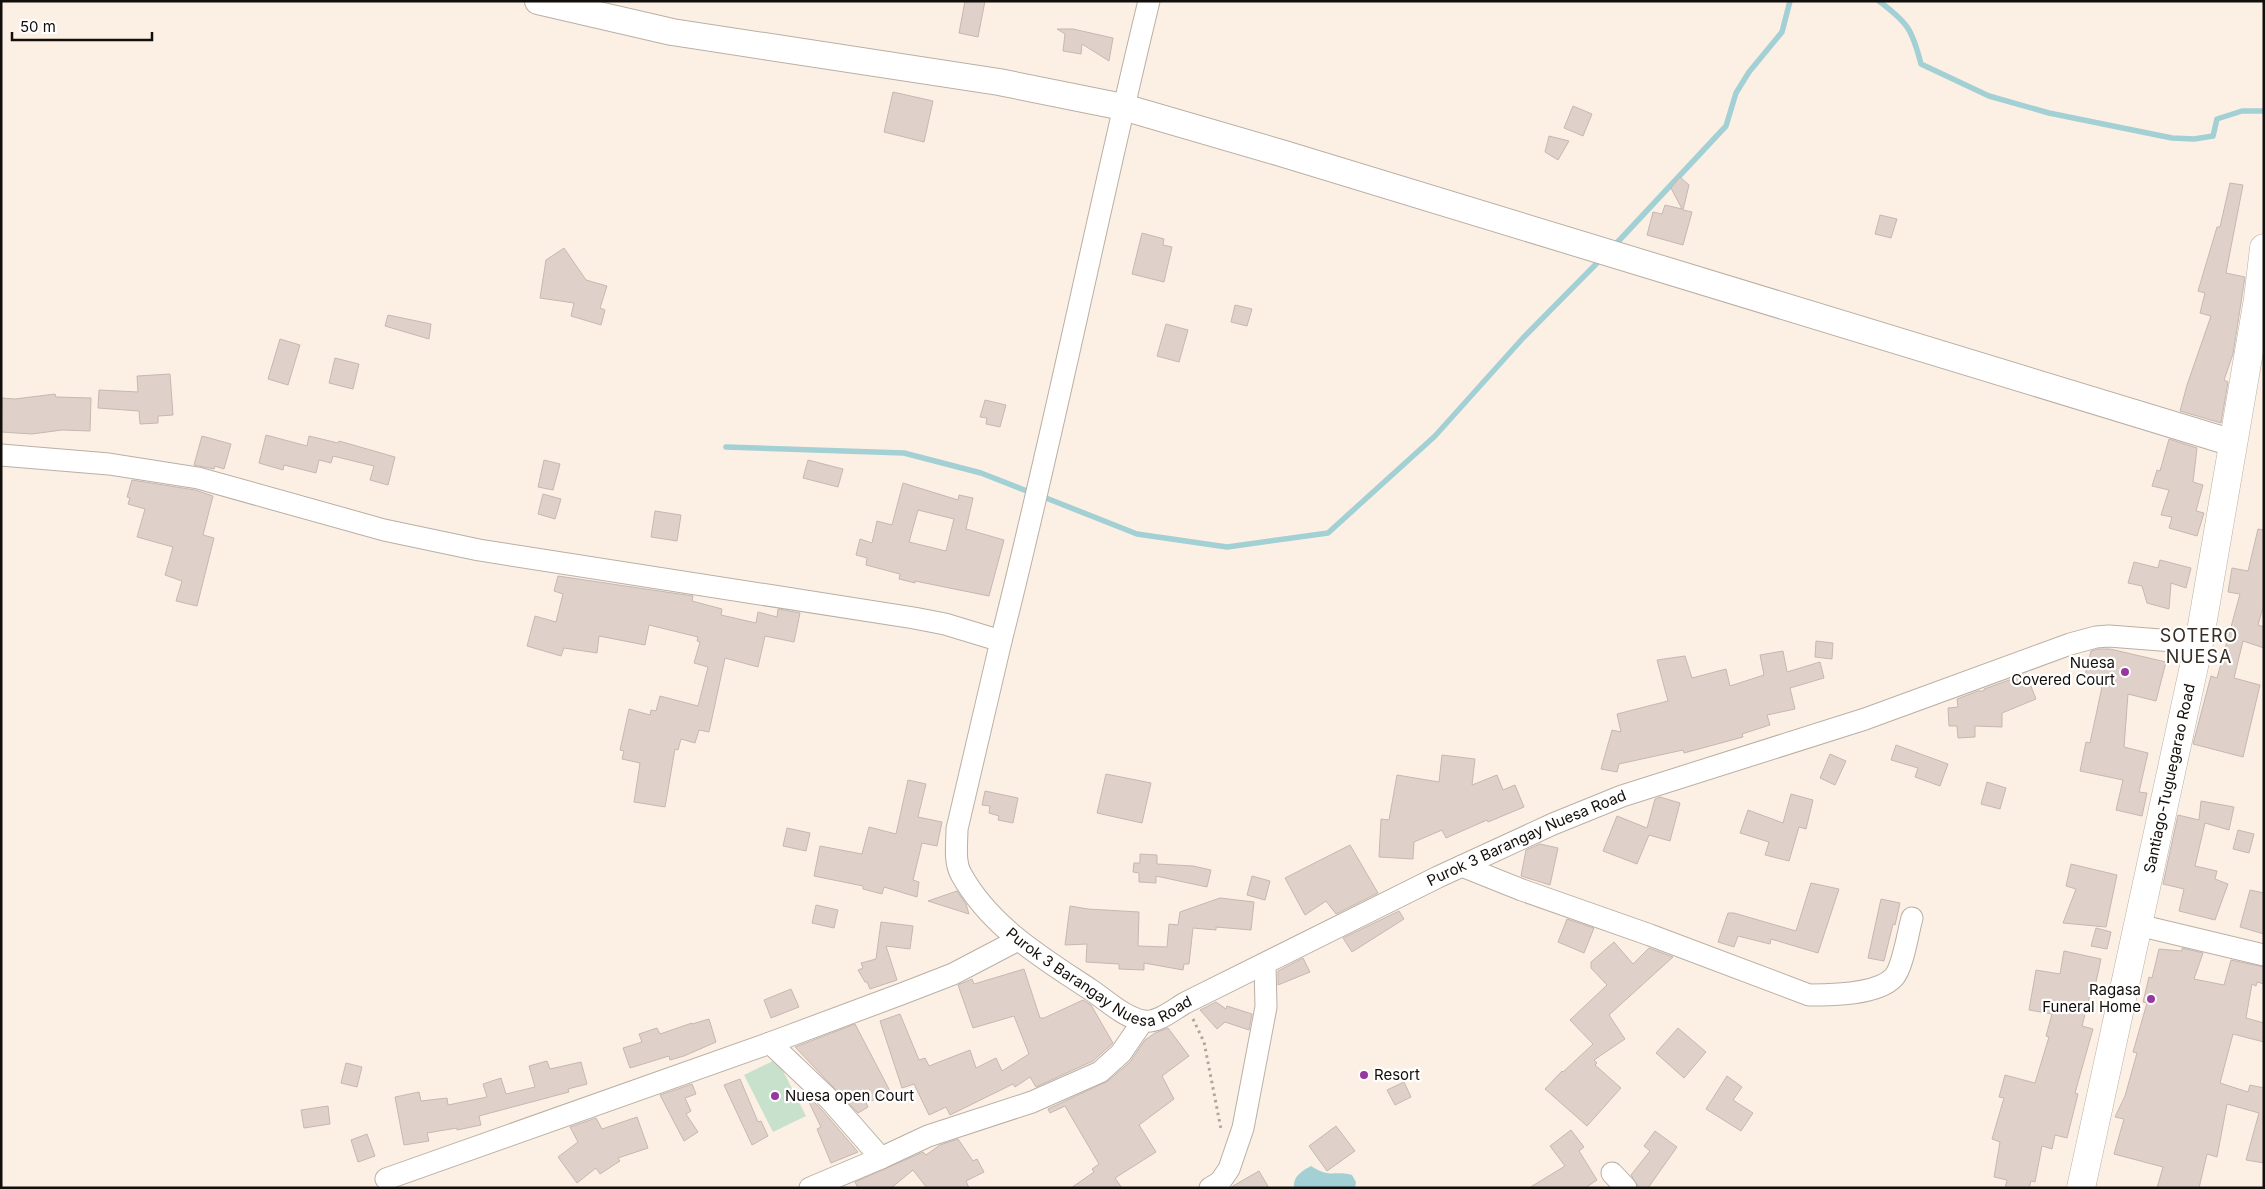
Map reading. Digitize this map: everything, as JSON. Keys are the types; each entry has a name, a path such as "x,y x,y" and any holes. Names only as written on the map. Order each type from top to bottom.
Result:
{"highway":[{"name":"Santiago-Tuguegarao Road","path":"2081,1188 2199,643 2233,443 2261,299 2264,248"}],"main road":[{"path":"538,1 672,32 999,82 1123,107 1282,153 2233,443"}],"street":[{"name":"Purok 3 Barangay Nuesa Road","path":"1149,1 1123,107 1033,516 1001,641 957,829 956,850 960,873 981,902 1018,940 1129,1015 1143,1021 1153,1020 1165,1015 1185,1003 1462,866 1553,824 1622,796 1865,719 2070,644 2096,637 2109,636 2199,643"},
{"path":"1,455 109,464 198,478 384,530 489,551 914,618 946,624 1001,641"},
{"path":"1462,866 1513,887 1650,935 1809,995 1844,994 1886,984 1895,976 1912,918"},
{"path":"2138,925 2264,955"},
{"path":"386,1179 770,1044 953,974 1018,940"},
{"path":"1210,1188 1220,1182 1229,1169 1243,1128 1266,1007 1265,964"},
{"path":"810,1188 928,1136 1032,1102 1100,1072 1121,1054 1143,1021"},
{"path":"770,1044 831,1101 881,1158"}],"path":[{"path":"1185,1003 1204,1042 1222,1132"}],"green space":[{"name":"Nuesa open Court","path":"777,1059 806,1116 773,1132 744,1075"}],"water":[{"path":"1311,1166 1323,1172 1352,1175 1356,1182 1355,1188 1294,1188 1297,1177"}],"building":[{"path":"965,1 985,1 978,37 959,33"},
{"path":"1057,29 1073,29 1113,38 1109,61 1082,44 1081,54 1063,51 1065,34"},
{"path":"893,92 933,101 924,142 884,132"},
{"path":"1573,106 1592,114 1583,136 1564,128"},
{"path":"1549,136 1569,141 1558,160 1545,152"},
{"path":"1680,177 1689,185 1683,210 1692,212 1683,245 1647,235 1653,212 1662,214 1665,205 1682,209 1671,188"},
{"path":"2230,183 2243,185 2226,273 2245,277 2233,354 2224,380 2228,382 2221,423 2180,411 2211,316 2200,313 2205,293 2198,291 2217,227 2220,227"},
{"path":"1880,215 1897,219 1891,238 1875,234"},
{"path":"1142,233 1164,239 1163,245 1172,247 1164,282 1132,274"},
{"path":"564,248 586,280 607,286 600,308 605,310 601,325 571,316 574,303 540,298 546,260"},
{"path":"1235,305 1252,309 1247,326 1231,322"},
{"path":"388,315 431,324 429,339 385,326"},
{"path":"1166,324 1188,330 1179,362 1157,356"},
{"path":"280,339 300,345 288,385 268,379"},
{"path":"335,358 359,364 353,389 329,383"},
{"path":"170,374 173,415 158,416 158,423 140,424 139,411 98,408 99,390 138,392 137,376"},
{"path":"55,394 56,397 91,398 90,431 62,430 32,434 1,432 2,398 15,399"},
{"path":"985,400 1006,405 1000,427 986,424 987,418 980,417"},
{"path":"266,435 307,446 309,436 338,443 339,441 395,457 388,485 370,480 374,466 333,456 331,463 319,460 316,473 284,465 283,470 259,463"},
{"path":"202,436 231,444 224,469 215,466 214,469 194,465"},
{"path":"2169,439 2197,448 2193,482 2203,485 2196,511 2204,513 2197,536 2169,528 2172,517 2161,515 2169,490 2152,486 2157,470 2160,471"},
{"path":"544,460 560,464 553,490 538,487"},
{"path":"808,460 843,469 838,487 803,478"},
{"path":"132,480 195,490 213,496 203,535 214,538 197,606 176,601 182,581 165,575 173,547 137,537 145,509 128,504 130,498 127,497"},
{"path":"903,483 958,500 959,495 973,498 966,529 1004,540 989,596 899,579 900,574 866,565 867,558 856,555 860,539 872,543 877,521 892,525","holes":["918,510 954,519 946,551 909,542"]},
{"path":"543,494 561,499 555,519 538,514"},
{"path":"655,511 681,515 677,541 651,537"},
{"path":"2258,529 2264,530 2264,604 2258,625 2264,627 2264,648 2243,641 2234,678 2260,685 2243,757 2193,744 2211,676 2217,678 2240,594 2228,592 2232,568 2248,571"},
{"path":"2160,560 2191,568 2186,588 2171,583 2169,609 2147,603 2142,586 2128,583 2134,562 2158,568"},
{"path":"558,576 693,596 692,601 722,609 721,615 756,623 758,612 777,617 778,609 800,613 794,642 765,636 758,667 725,658 709,732 699,730 695,743 681,739 678,750 675,749 665,807 634,802 640,763 622,759 624,751 620,750 629,709 650,715 651,710 656,711 660,696 698,706 708,667 694,663 700,642 697,641 698,637 649,625 645,645 599,636 597,653 564,648 561,656 527,646 535,616 556,622 563,594 554,591"},
{"path":"1816,641 1833,643 1832,659 1815,657"},
{"path":"2110,649 2166,662 2156,701 2128,694 2124,747 2148,753 2139,792 2147,793 2142,816 2116,810 2123,780 2080,771 2086,742 2090,743 2102,687 2083,683 2091,651"},
{"path":"1783,651 1787,672 1820,662 1824,678 1790,688 1795,709 1767,715 1770,725 1742,734 1743,737 1684,753 1683,750 1619,764 1617,772 1601,769 1612,730 1621,732 1617,714 1668,701 1657,660 1685,656 1692,678 1726,669 1730,686 1764,675 1760,655"},
{"path":"2026,674 2036,699 2002,713 2002,727 1975,726 1975,737 1958,738 1957,726 1949,726 1948,708 1958,707 1957,699 1978,691 1984,691 1984,689"},
{"path":"1896,745 1948,764 1940,786 1915,777 1918,768 1891,760"},
{"path":"1830,754 1846,761 1835,785 1820,778"},
{"path":"1442,755 1475,759 1472,785 1497,775 1503,790 1515,785 1524,807 1488,822 1487,820 1446,838 1442,830 1414,842 1413,859 1379,857 1381,819 1389,820 1397,775 1439,782"},
{"path":"1106,774 1151,783 1142,823 1097,813"},
{"path":"908,780 926,784 918,817 942,822 937,846 922,843 913,880 919,882 917,897 884,887 882,894 863,889 863,886 814,876 820,846 862,854 869,827 896,834"},
{"path":"1987,782 2006,788 2000,809 1981,804"},
{"path":"985,791 1018,798 1013,823 998,820 999,816 989,813 990,806 982,805"},
{"path":"1791,794 1813,800 1806,829 1799,827 1789,861 1765,855 1769,842 1740,833 1748,810 1783,823"},
{"path":"1660,797 1680,803 1670,841 1649,835 1637,864 1603,851 1617,816 1647,828 1655,799"},
{"path":"2201,801 2234,807 2229,830 2205,823 2195,866 2217,871 2215,879 2228,884 2215,920 2179,911 2184,889 2163,884 2178,815 2199,820"},
{"path":"787,828 810,833 806,851 783,846"},
{"path":"2238,830 2254,834 2249,853 2233,849"},
{"path":"1540,844 1558,848 1550,885 1521,876 1526,850"},
{"path":"1350,845 1378,893 1336,914 1326,901 1305,915 1285,878"},
{"path":"1140,854 1157,855 1157,864 1193,866 1211,870 1207,887 1156,876 1156,883 1139,882 1139,873 1133,872 1134,863 1140,863"},
{"path":"2071,864 2117,875 2106,927 2063,923 2076,889 2066,886"},
{"path":"1252,876 1270,881 1265,900 1247,895"},
{"path":"1811,883 1839,889 1818,953 1771,939 1770,944 1738,936 1734,947 1718,942 1728,913 1734,913 1796,931"},
{"path":"2250,890 2264,893 2264,934 2240,927"},
{"path":"957,891 966,904 969,914 928,901"},
{"path":"1220,898 1254,902 1251,930 1216,927 1216,930 1193,928 1189,964 1184,964 1183,970 1144,963 1144,970 1119,969 1119,964 1086,962 1087,944 1065,945 1070,906 1139,912 1138,946 1167,947 1169,924 1178,925 1180,912"},
{"path":"1881,899 1900,903 1884,961 1868,958"},
{"path":"816,905 838,910 834,928 812,923"},
{"path":"1399,911 1404,919 1352,952 1343,938"},
{"path":"1567,919 1594,928 1584,953 1558,942"},
{"path":"881,922 913,926 910,949 886,946 897,980 870,989 858,970 863,968 861,963 876,959"},
{"path":"2096,928 2111,932 2107,949 2091,946"},
{"path":"1614,942 1633,964 1649,948 1673,957 1609,1015 1625,1039 1594,1060 1597,1063 1595,1065 1621,1088 1587,1126 1545,1089 1562,1071 1593,1044 1570,1020 1607,985 1591,968 1591,962"},
{"path":"2182,948 2203,953 2194,979 2224,985 2231,960 2264,967 2264,984 2257,982 2256,986 2252,984 2246,1018 2264,1023 2264,1042 2233,1034 2220,1083 2248,1092 2250,1085 2264,1088 2264,1163 2246,1160 2259,1113 2227,1104 2217,1157 2207,1154 2199,1188 2157,1188 2163,1167 2114,1154 2124,1119 2115,1117 2125,1096 2137,1053 2133,1052 2147,1003 2143,1002 2149,977 2152,978 2159,949 2182,951"},
{"path":"2064,951 2101,959 2093,996 2090,995 2082,1026 2093,1029 2075,1093 2078,1094 2067,1138 2055,1135 2052,1149 2042,1146 2035,1182 2031,1181 2029,1188 2005,1188 2007,1180 1994,1177 2000,1142 1992,1139 2004,1098 1999,1097 2005,1075 2035,1083 2049,1037 2046,1036 2052,1014 2029,1010 2036,970 2060,974"},
{"path":"1303,958 1310,972 1278,985 1278,971"},
{"path":"1024,969 1040,1018 1044,1018 1083,1000 1091,1005 1113,1043 1093,1061 1036,1087 1030,1077 1015,1087 1013,1084 950,1115 946,1107 929,1115 914,1084 902,1088 880,1021 900,1014 919,1060 925,1058 929,1066 970,1050 976,1068 996,1058 1002,1071 1029,1054 1014,1016 973,1028 958,985 972,979 974,984"},
{"path":"791,989 799,1007 771,1018 764,1000"},
{"path":"1216,1002 1226,1009 1227,1006 1252,1014 1249,1030 1225,1022 1217,1029 1200,1010"},
{"path":"709,1019 716,1042 684,1056 670,1060 669,1056 630,1068 623,1048 642,1042 639,1034 657,1028 660,1034"},
{"path":"855,1024 891,1093 866,1103 868,1107 858,1113 795,1047"},
{"path":"1168,1028 1189,1056 1162,1076 1174,1099 1139,1125 1156,1152 1115,1178 1122,1188 1071,1188 1094,1172 1092,1169 1099,1164 1065,1106 1050,1113 1048,1109 1108,1081 1130,1062 1145,1040 1155,1033"},
{"path":"1678,1028 1706,1052 1684,1078 1656,1053"},
{"path":"547,1061 550,1069 581,1062 587,1084 568,1089 569,1092 479,1116 481,1125 427,1133 429,1141 404,1145 395,1097 419,1092 421,1101 447,1098 448,1105 487,1097 483,1084 501,1078 506,1094 535,1087 529,1066"},
{"path":"346,1063 362,1067 357,1087 341,1083"},
{"path":"1727,1076 1742,1087 1733,1100 1753,1113 1741,1131 1706,1109"},
{"path":"740,1079 758,1122 761,1121 768,1136 752,1145 724,1085"},
{"path":"1404,1082 1411,1097 1395,1105 1387,1090"},
{"path":"692,1084 696,1094 685,1098 691,1111 686,1114 698,1132 684,1141 660,1095"},
{"path":"804,1092 858,1152 831,1163 817,1129 821,1127"},
{"path":"328,1106 330,1124 304,1128 301,1110"},
{"path":"637,1117 648,1148 618,1158 620,1161 600,1174 596,1168 577,1183 558,1157 578,1142 570,1127 596,1118 602,1129"},
{"path":"1336,1126 1355,1151 1327,1171 1309,1146"},
{"path":"1571,1130 1584,1147 1579,1151 1597,1180 1585,1188 1529,1188 1565,1166 1550,1146"},
{"path":"1655,1131 1677,1147 1648,1188 1639,1188 1631,1175 1650,1151 1644,1146"},
{"path":"367,1134 375,1156 358,1162 351,1140"},
{"path":"958,1139 973,1161 977,1159 984,1172 966,1181 969,1188 927,1188 913,1170 891,1188 858,1188 855,1182 923,1152 926,1155 940,1145"},
{"path":"1259,1171 1269,1188 1231,1188 1233,1186"}],"waterway":[{"path":"1613,247 1726,126 1736,93 1749,72 1782,32 1790,1"},
{"path":"1879,1 1897,15 1908,28 1915,42 1921,64 1989,96 2049,113 2172,138 2194,139 2213,136 2217,119 2242,111 2264,111"},
{"path":"1041,496 1137,534 1227,547 1328,533 1435,436 1523,338 1601,259"},
{"path":"726,447 904,453 981,473 1032,493"}],"place":[{"name":"Nuesa Covered Court","path":"2125,672"},
{"name":"Ragasa Funeral Home","path":"2151,999"},
{"name":"Resort","path":"1364,1075"},
{"name":"Nuesa open Court","path":"775,1096"}],"district":[{"name":"SOTERO NUESA","path":"2199,646"}]}
